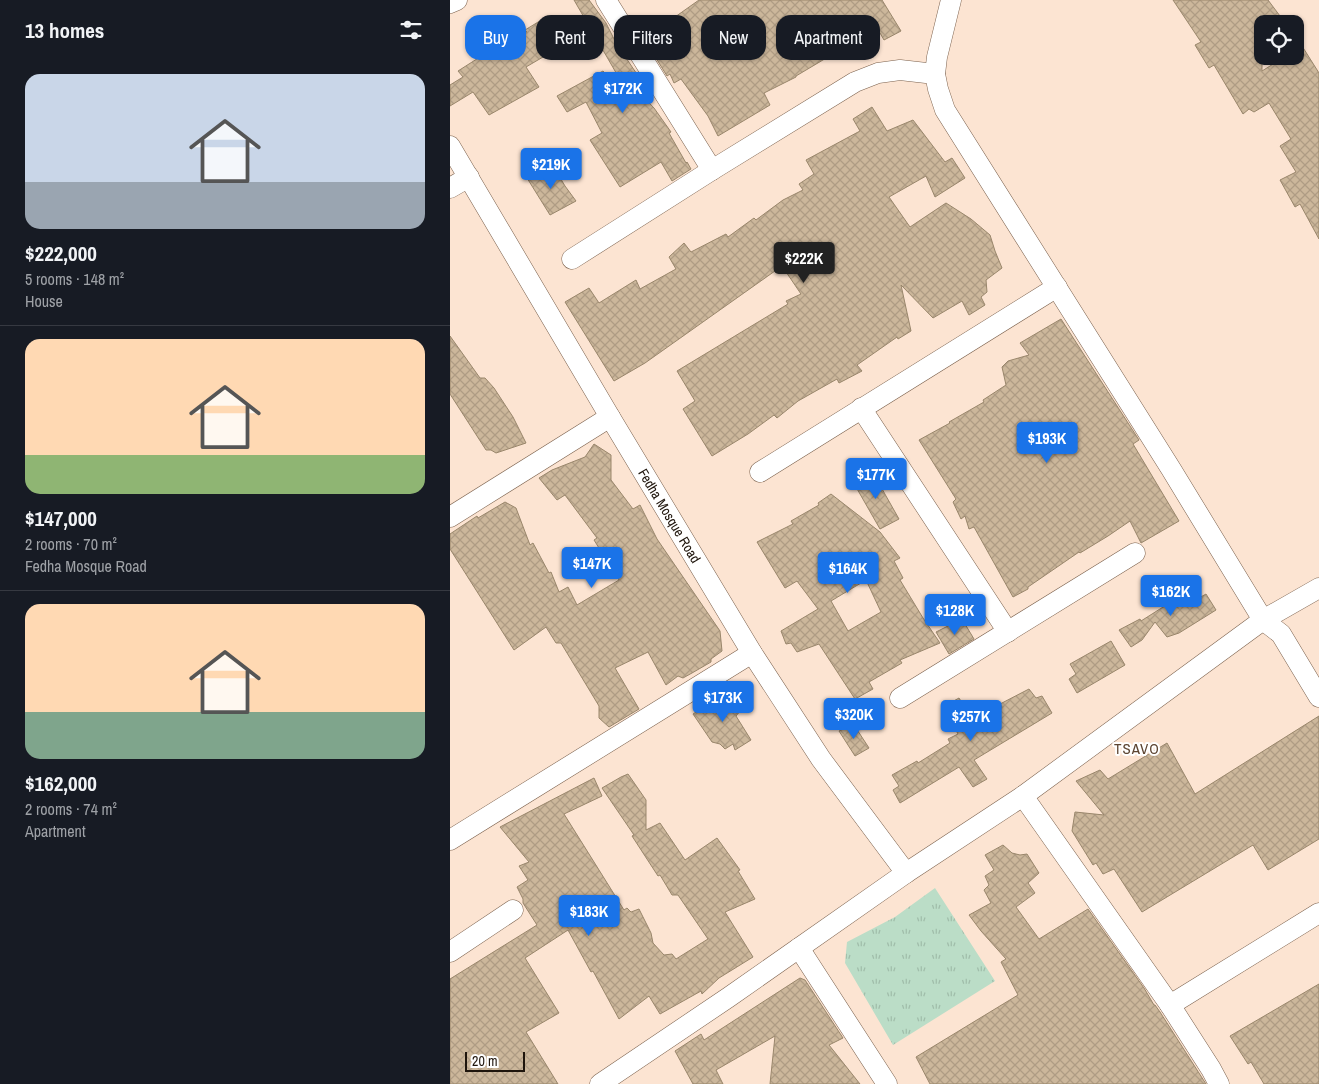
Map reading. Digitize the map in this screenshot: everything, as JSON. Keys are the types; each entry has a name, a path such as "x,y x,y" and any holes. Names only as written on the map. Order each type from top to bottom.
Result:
{"street":[{"path":"450,4 456,0"},
{"path":"606,0 712,170"},
{"path":"951,0 937,57 935,74 945,110 1263,620 1282,634 1319,697"},
{"path":"572,259 855,82 878,73 900,70 935,74"},
{"name":"Fedha Mosque Road","path":"450,146 752,653 821,759 906,873"},
{"path":"450,188 469,177"},
{"path":"760,472 1057,287"},
{"path":"861,408 1008,632"},
{"path":"450,517 610,417"},
{"path":"900,698 1135,553"},
{"path":"600,1084 729,997 906,873 1023,796 1263,620 1319,588"},
{"path":"450,840 752,653"},
{"path":"1023,796 1170,1005 1219,1084"},
{"path":"450,952 513,910"},
{"path":"1170,1005 1319,913"},
{"path":"799,948 887,1084"}],"green space":[{"path":"935,888 995,981 893,1045 845,963 847,942 895,917"}],"building":[{"path":"574,0 589,0 600,15 583,15"},
{"path":"699,0 882,0 901,31 884,40 880,33 880,15 776,15 776,60 823,60 796,77 764,93 770,105 718,136 708,116 681,79 674,83 670,74 667,76 657,60 691,60 691,15 678,15"},
{"path":"1173,0 1268,0 1279,15 1254,15 1254,65 1262,65 1262,71 1272,65 1304,65 1304,49 1319,73 1319,239 1300,204 1295,207 1280,180 1296,172 1280,146 1291,139 1269,103 1254,112 1249,109 1243,114 1214,65 1209,68 1195,45 1201,42"},
{"path":"604,20 614,39 614,60 627,60 645,86 637,90 654,108 671,132 669,133 691,169 672,181 661,162 620,187 590,140 602,133 586,102 567,112 557,96 603,71 624,92 626,90 604,52"},
{"path":"536,23 536,60 538,60 526,67 539,87 489,115 473,92 450,106 450,85 463,77 458,71 475,60 526,60 526,29"},
{"path":"872,107 887,131 913,120 945,162 952,158 965,178 935,197 926,176 889,197 910,227 946,203 971,219 990,235 1002,268 986,280 987,292 981,297 985,305 969,315 962,301 933,318 901,285 911,331 898,339 897,337 857,365 862,371 839,383 837,379 798,401 777,418 774,415 748,434 712,456 683,409 695,401 677,371 788,304 786,301 801,294 782,266 645,363 614,381 565,302 589,288 599,303 636,280 640,289 676,269 669,257 684,243 691,252 726,234 728,237 754,218 756,220 783,200 803,190 799,184 814,174 806,160 860,131 853,119"},
{"path":"552,164 576,201 550,215 527,178"},
{"path":"1061,319 1139,440 1133,444 1179,521 1141,543 1130,521 1079,552 1028,587 1028,589 1013,597 974,527 969,529 965,516 961,519 953,502 956,499 919,440 984,402 983,400 1006,385 1002,367 1008,361 1029,355 1020,343"},
{"path":"450,336 480,378 485,378 494,388 513,417 526,443 496,453 486,450 450,394"},
{"path":"594,444 611,455 611,480 633,509 640,505 657,539 720,631 722,651 711,659 711,662 683,678 678,676 666,685 648,652 615,668 639,709 609,727 599,718 599,706 561,643 556,643 546,627 514,650 450,549 450,534 477,516 478,518 505,502 516,508 530,545 533,543 549,573 551,572 559,592 568,587 577,605 619,580 594,540 597,538 565,495 557,500 539,478 552,470 585,457"},
{"path":"870,472 877,480 899,519 880,529 852,480"},
{"path":"831,494 880,532 900,558 894,561 903,578 900,580 940,643 900,660 902,663 869,682 873,689 855,699 819,644 797,652 791,643 786,644 781,631 818,609 797,581 785,588 757,542 793,524 791,521 819,505 818,503","holes":["866,580 881,612 848,631 831,601"]},
{"path":"1193,588 1199,598 1206,594 1216,610 1179,633 1167,637 1155,622 1142,640 1131,647 1119,630 1140,619 1141,621"},
{"path":"962,619 974,639 949,654 936,632"},
{"path":"1111,641 1125,665 1077,693 1069,679 1076,674 1070,664"},
{"path":"1029,689 1036,698 1042,696 1052,713 974,760 987,779 973,787 959,767 900,803 893,790 899,786 892,775 917,761 918,763 950,743 948,739 958,734 943,707 959,698 975,723 1002,707 1000,704"},
{"path":"725,693 741,710 736,716 751,740 735,750 733,744 725,749 720,744 712,742 693,714"},
{"path":"1319,716 1319,839 1268,870 1253,845 1142,912 1114,869 1103,874 1096,863 1093,865 1072,831 1075,812 1104,815 1076,781 1100,770 1108,779 1167,743 1195,794"},
{"path":"854,725 869,748 855,756 839,731"},
{"path":"628,774 646,800 646,830 660,823 685,860 717,838 740,870 738,871 755,899 725,912 753,957 719,978 702,994 701,991 660,1014 649,996 619,1019 568,930 525,958 559,1013 526,1032 558,1084 450,1084 450,979 537,925 523,903 517,887 528,880 519,866 529,862 500,827 594,778 602,796 564,814 624,910 627,908 631,912 639,909 651,933 653,943 664,955 672,954 676,959 708,939 678,895 672,895 660,875 658,876 632,836 634,835 602,788"},
{"path":"1003,845 1012,853 1027,854 1039,873 1028,883 1035,893 1016,907 1039,939 1088,909 1144,988 1206,1084 930,1084 916,1057 1018,995 1001,962 1006,959 969,915 991,903 984,890 989,885 985,876 994,870 985,855"},
{"path":"800,978 805,980 843,1038 829,1045 860,1084 770,1084 775,1036 716,1070 723,1084 693,1084 675,1051 701,1034 704,1040"},
{"path":"1319,984 1319,1084 1264,1084 1251,1062 1248,1064 1230,1036"}],"district":[{"name":"TSAVO","path":"1137,749"}]}
